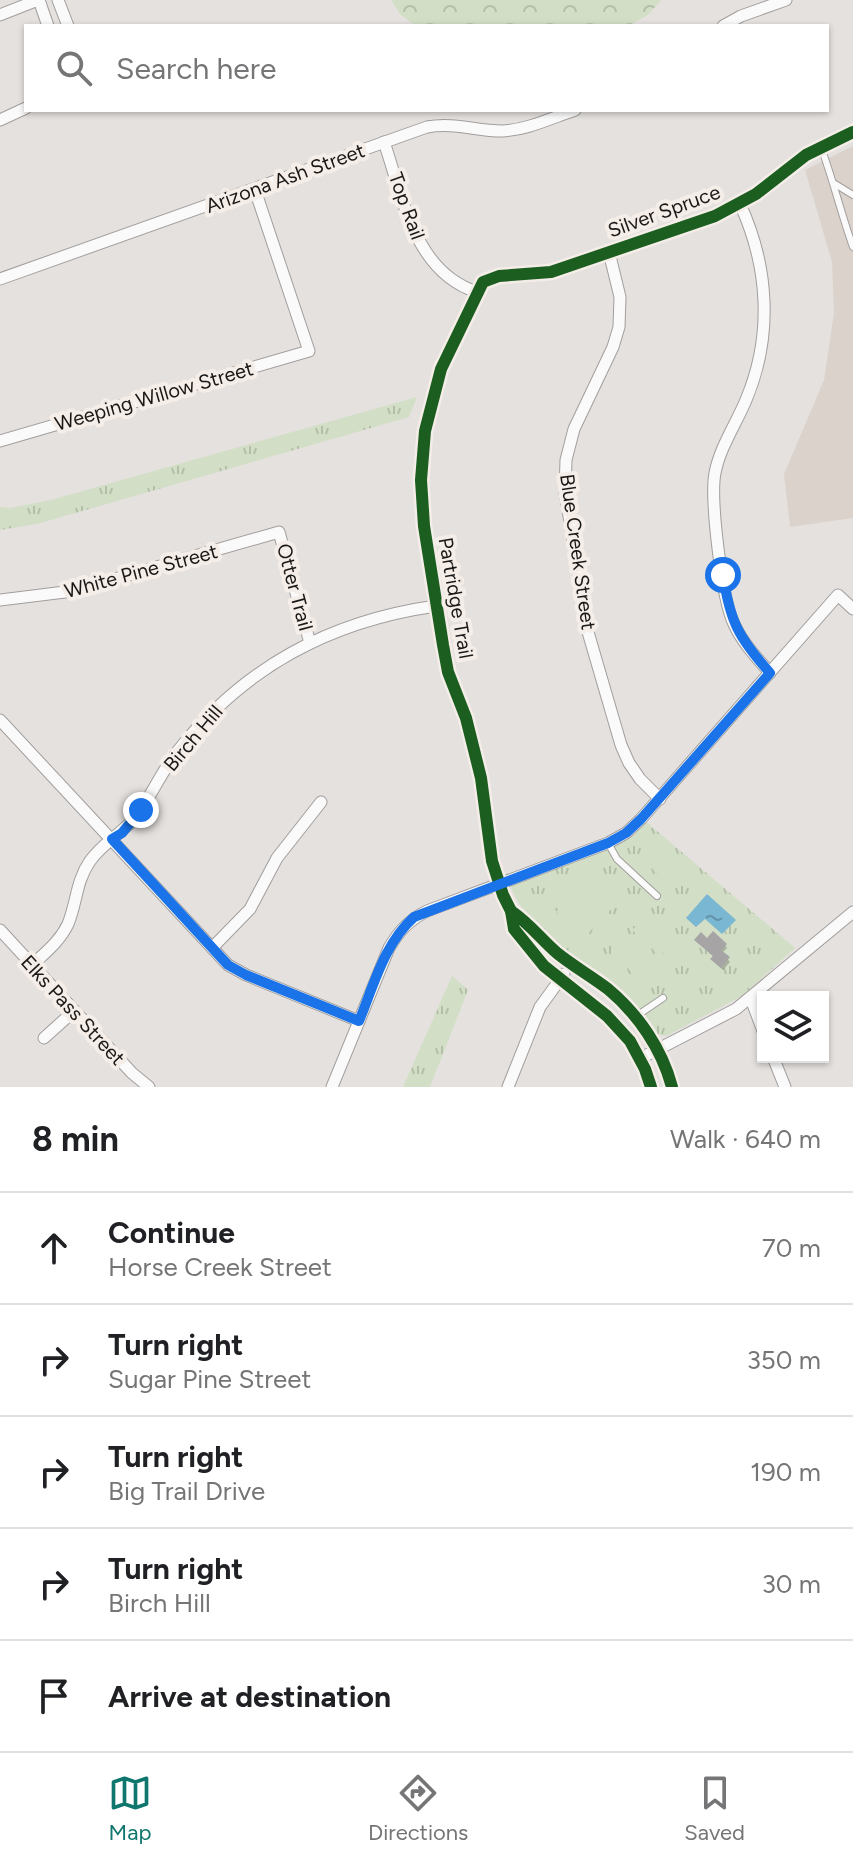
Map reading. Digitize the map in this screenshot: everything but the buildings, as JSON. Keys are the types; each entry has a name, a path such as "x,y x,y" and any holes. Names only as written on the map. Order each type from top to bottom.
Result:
{"street":[{"path":"0,15 39,0 47,24"},
{"path":"58,0 67,24"},
{"path":"727,24 786,0"},
{"path":"0,120 24,109"},
{"name":"Arizona Ash Street","path":"0,279 427,127 446,124 487,130 516,130 569,112"},
{"name":"Silver Spruce","path":"477,292 483,282 490,278 551,272 715,216 740,204 821,147 853,132"},
{"name":"Top Rail","path":"384,142 417,236 431,262 446,278 477,292"},
{"name":"Weeping Willow Street","path":"0,441 309,351 255,190"},
{"path":"740,204 758,250 764,326 755,376 721,453 712,494 729,612 741,638 770,673"},
{"name":"Blue Creek Street","path":"609,252 620,297 619,327 613,347 574,429 566,460 565,492 588,632 621,745 640,779 660,799"},
{"name":"Partridge Trail","path":"477,292 441,369 425,431 421,480 436,606 448,672 466,718 481,778 492,861 511,911 514,929 529,950 607,1016 630,1041 651,1087"},
{"name":"White Pine Street","path":"0,600 73,591 279,532"},
{"name":"Otter Trail","path":"279,532 310,643"},
{"path":"332,1087 389,948 399,931 414,917 608,843 626,833 660,799 838,595 853,609"},
{"name":"Birch Hill","path":"32,965 58,940 69,922 79,882 91,860 135,817 176,754 201,723 230,696 261,671 310,643 353,624 436,606"},
{"path":"0,720 228,965 359,1021"},
{"path":"212,948 250,909 277,858 321,802"},
{"name":"Partridge Trail","path":"511,911 526,921 571,964 610,991 635,1017 657,1049 672,1087"},
{"path":"639,1059 751,999 804,950 853,912"},
{"name":"Elks Pass Street","path":"0,930 132,1073 149,1087"},
{"path":"508,1087 540,1007 571,964"},
{"path":"751,999 757,1015"},
{"path":"44,1038 74,1011"},
{"path":"775,1063 785,1087"}],"lane":[{"path":"821,147 853,247"},
{"path":"835,184 853,195"},
{"path":"608,843 617,859 657,896"},
{"path":"635,1017 663,998"}],"shaded area":[{"path":"853,146 853,518 790,527 784,474 824,380 834,313 832,262 805,170"}],"green space":[{"path":"391,0 661,0 648,15 632,24 413,24 400,14"},
{"path":"417,397 409,417 37,524 0,530 0,507 51,500"},
{"path":"645,821 795,948 742,996 666,1036 656,1034 613,985 571,957 520,905 511,888"},
{"path":"655,844 679,866 665,880 641,859"},
{"path":"586,879 614,906 602,919 574,892"},
{"path":"568,899 596,925 584,938 556,912"},
{"path":"645,917 673,943 660,956 632,930"},
{"path":"624,939 651,966 639,979 611,952"},
{"path":"452,976 468,990 430,1087 403,1087"}],"water":[{"path":"707,894 736,920 722,934 705,919 696,927 686,918"}],"cycle path":[{"path":"651,1087 630,1041 607,1016 544,966 514,929 511,911 492,861 481,778 466,718 448,672 443,645 424,526 421,480 425,431 441,369 483,282 499,276 551,272 715,216 756,194 806,155 853,132"},
{"path":"511,911 557,953 608,989 629,1010 648,1033 672,1087"}],"route":[{"path":"141,810 122,833 112,839 228,965 359,1021 389,948 399,931 414,917 608,843 626,833 660,799 770,673 741,638 733,623 723,575"}]}
